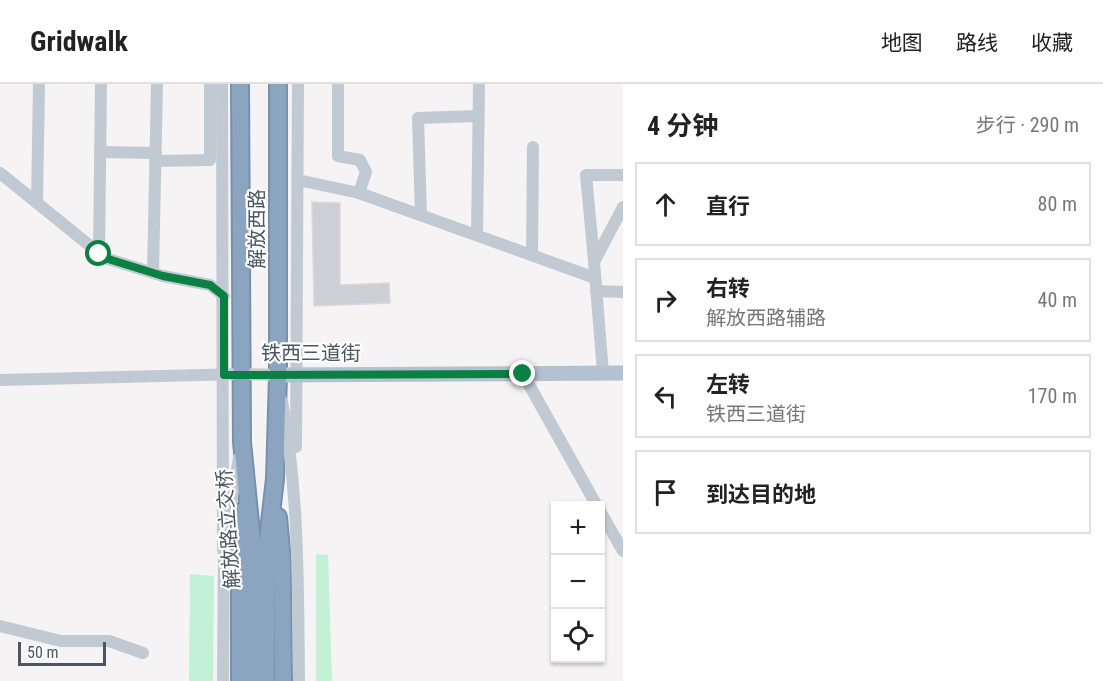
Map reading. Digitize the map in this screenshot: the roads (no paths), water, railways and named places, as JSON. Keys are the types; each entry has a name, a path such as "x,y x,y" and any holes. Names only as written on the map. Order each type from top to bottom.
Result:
{"highway":[{"name":"解放西路","path":"240,84 242,374"},
{"name":"解放西路","path":"278,84 278,375"},
{"name":"解放路立交桥","path":"242,374 242,442 252,543 255,681"},
{"name":"解放路立交桥","path":"266,681 266,556 275,479 278,375"},
{"path":"240,681 239,553 242,442"},
{"path":"275,479 282,561 284,681"}],"main road":[{"name":"铁西三道街","path":"278,375 623,373"}],"street":[{"path":"37,203 39,84"},
{"path":"99,254 101,84"},
{"path":"153,273 157,84"},
{"path":"100,152 210,160 210,84"},
{"path":"222,84 223,681"},
{"path":"295,512 298,375 298,84"},
{"path":"338,84 338,156 360,160 366,172 359,193"},
{"path":"477,235 479,84"},
{"path":"420,215 418,118 478,116"},
{"path":"532,255 533,147"},
{"path":"0,172 105,258 153,273 210,285 224,296"},
{"path":"603,373 586,175 623,175"},
{"path":"298,180 359,193 532,255 596,285 623,292"},
{"path":"594,262 623,207"},
{"path":"523,374 594,501"},
{"path":"278,375 291,452 295,512 299,681"},
{"name":"铁西三道街","path":"0,380 278,375"},
{"path":"223,550 242,442"},
{"path":"605,520 623,551"},
{"path":"0,626 61,640 109,641 142,653"}]}
